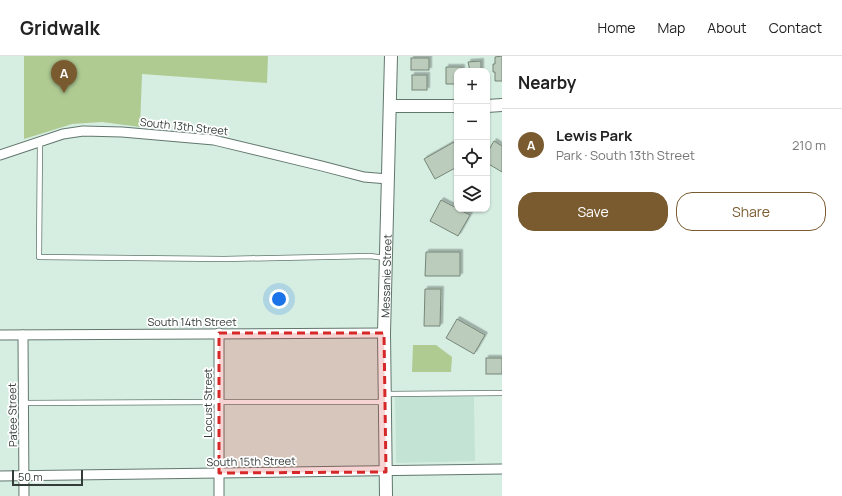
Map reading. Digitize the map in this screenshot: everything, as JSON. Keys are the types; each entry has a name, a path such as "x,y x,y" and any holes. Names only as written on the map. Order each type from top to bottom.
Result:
{"street":[{"name":"Messanie Street","path":"386,496 384,333 391,56"},
{"path":"490,106 502,105"},
{"path":"390,106 454,106"},
{"name":"South 13th Street","path":"0,154 63,134 83,131 122,132 214,140 364,177 388,180"},
{"name":"Locust Street","path":"219,333 219,496"},
{"name":"South 14th Street","path":"0,335 384,333"},
{"name":"Patee Street","path":"23,335 24,496"},
{"name":"South 15th Street","path":"0,476 386,472 502,469"}],"lane":[{"path":"40,141 39,257 224,259 370,256 385,258"},
{"path":"23,404 220,402 385,398 502,393"}],"highlighted area":[{"path":"219,333 384,333 386,472 219,473"}],"shaded area":[{"path":"395,397 474,397 475,461 397,463"}],"green space":[{"path":"24,56 268,56 267,83 142,74 140,127 102,122 72,124 24,139"},
{"path":"413,345 436,345 452,357 451,372 412,372"}],"building":[{"path":"502,56 502,81 495,81 493,64 495,64 495,57"},
{"path":"411,58 429,58 429,70 411,70"},
{"path":"481,61 481,68 469,68 468,62"},
{"path":"446,67 462,67 454,68 454,84 446,84"},
{"path":"412,75 427,75 427,90 412,90"},
{"path":"494,141 502,146 502,172 490,165 490,148"},
{"path":"454,142 454,169 435,179 424,159"},
{"path":"441,200 454,207 454,212 464,212 470,215 458,236 430,221"},
{"path":"426,252 460,252 460,276 425,276"},
{"path":"425,289 441,289 440,326 424,326"},
{"path":"457,319 485,335 474,354 446,338"},
{"path":"486,358 502,358 502,374 486,374"}],"place":[{"name":"Lewis Park","path":"64,93"}]}
